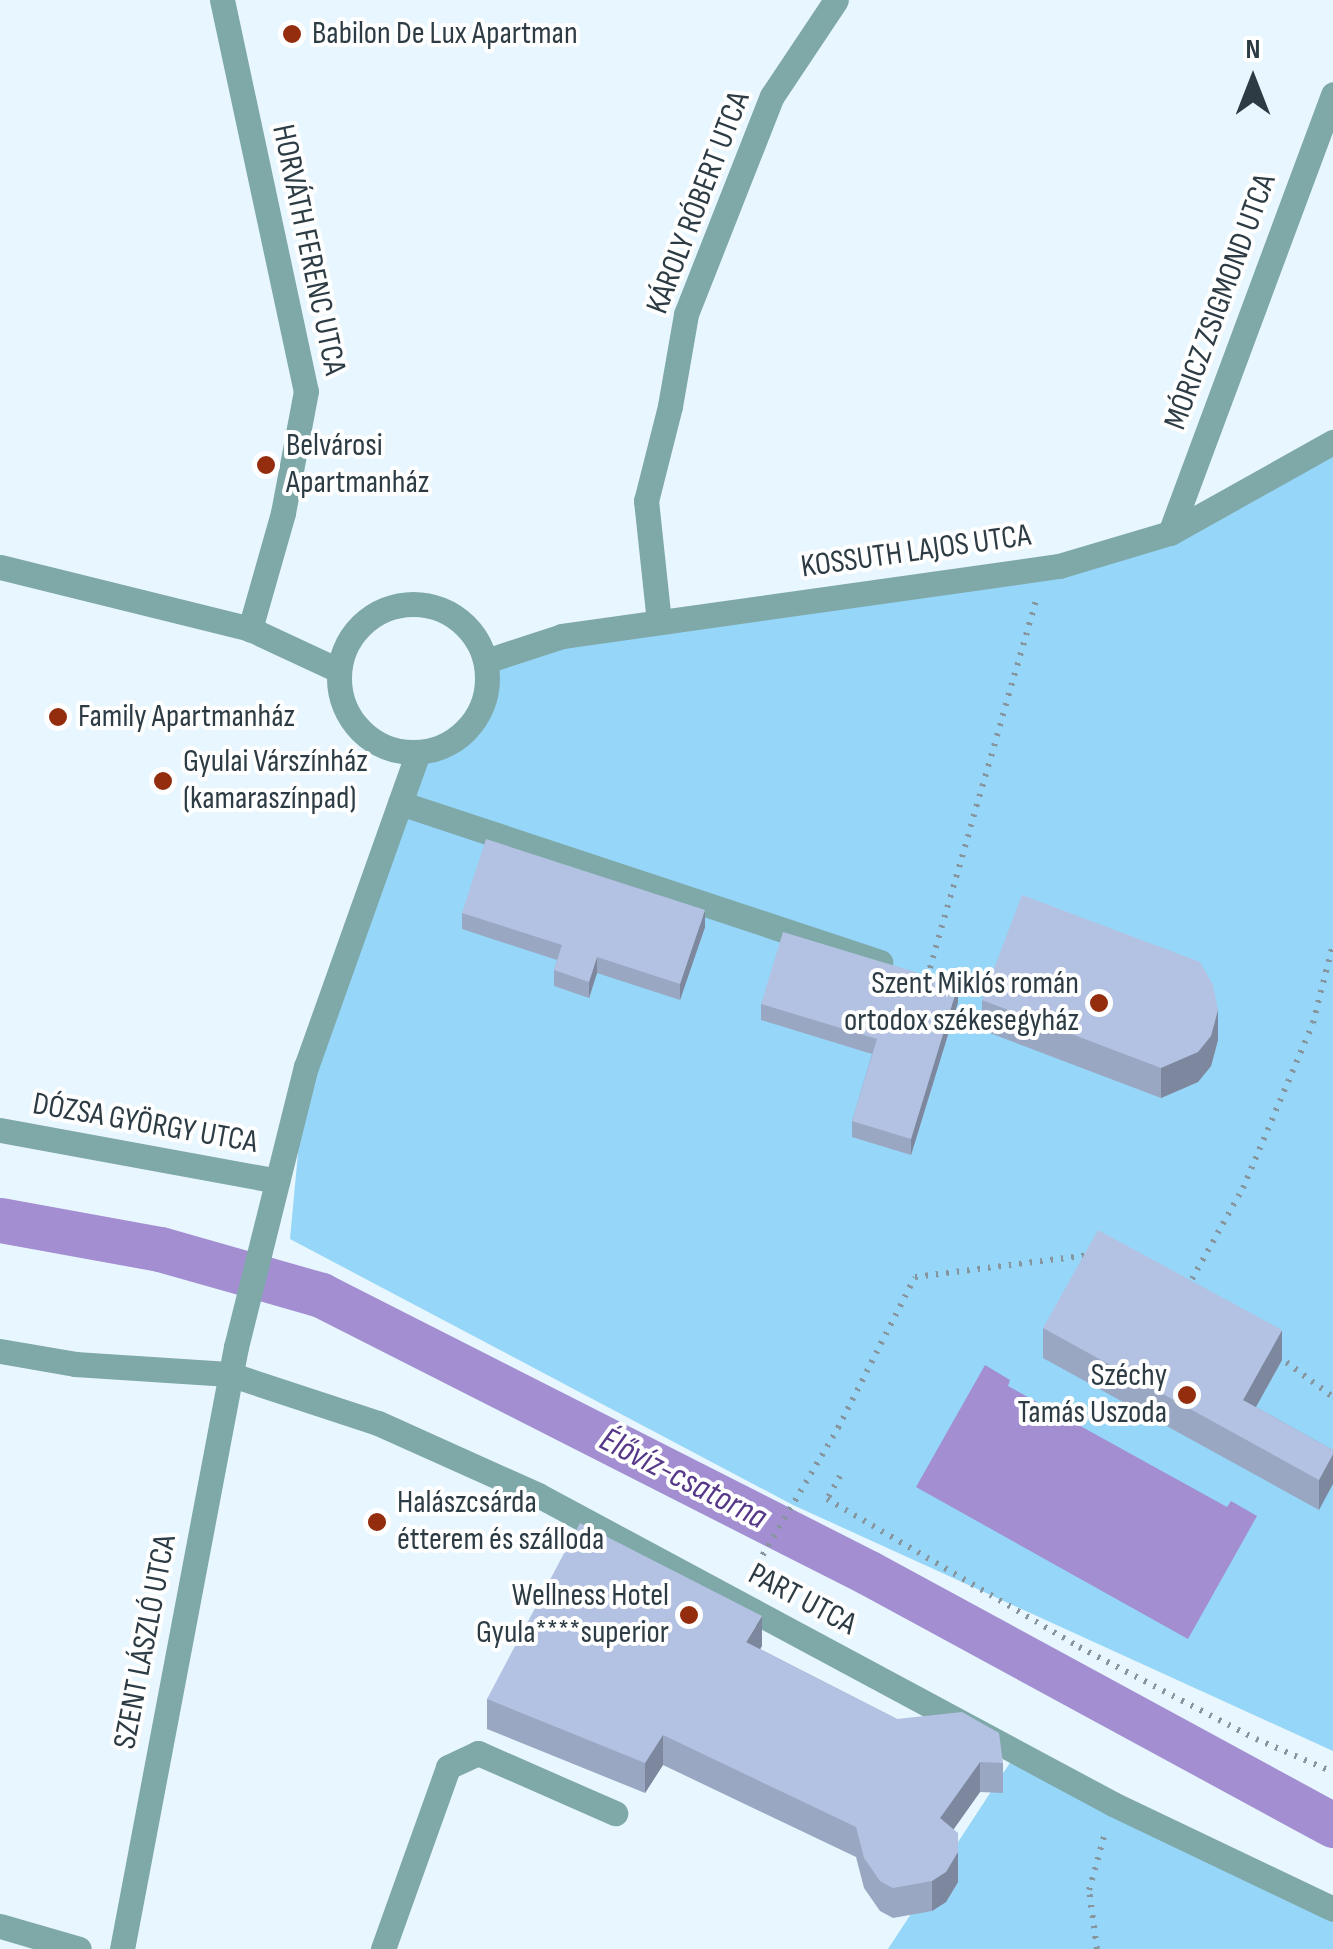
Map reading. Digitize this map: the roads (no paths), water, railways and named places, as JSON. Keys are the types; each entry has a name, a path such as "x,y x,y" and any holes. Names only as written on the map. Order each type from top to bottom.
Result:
{"street":[{"name":"HORVÁTH FERENC UTCA","path":"222,0 306,391 282,513 250,628"},
{"name":"KÁROLY RÓBERT UTCA","path":"659,622 646,501 670,406 686,314 772,96 836,0"},
{"name":"MÓRICZ ZSIGMOND UTCA","path":"1170,533 1333,94"},
{"name":"KOSSUTH LAJOS UTCA","path":"486,660 562,636 1046,568 1170,533 1333,442"},
{"path":"0,568 250,628 338,670"},
{"path":"408,604 434,606 458,618 476,636 486,660 488,686 481,711 465,732 443,747 418,753 392,750 360,729 340,696 338,670 346,645 361,624 382,609 408,604"},
{"path":"275,1190 306,1067 418,753"},
{"path":"400,803 927,978"},
{"name":"DÓZSA GYÖRGY UTCA","path":"0,1130 275,1190"},
{"name":"SZENT LÁSZLÓ UTCA","path":"122,1949 229,1374 275,1190"},
{"path":"0,1351 75,1364 229,1374"},
{"name":"PART UTCA","path":"229,1374 378,1423 538,1495 988,1744 1333,1910"},
{"path":"383,1949 448,1768 478,1753 615,1812"},
{"path":"0,1926 79,1949"}],"waterway":[{"name":"Élővíz-csatorna","path":"0,1220 160,1249 321,1295 869,1573 1333,1825"}],"place":[{"name":"Babilon De Lux Apartman","path":"292,34"},
{"name":"Belvárosi Apartmanház","path":"266,465"},
{"name":"Family Apartmanház","path":"58,717"},
{"name":"Gyulai Várszínház (kamaraszínpad)","path":"163,781"},
{"name":"Szent Miklós román ortodox székesegyház","path":"1099,1003"},
{"name":"Széchy Tamás Uszoda","path":"1187,1395"},
{"name":"Halászcsárda étterem és szálloda","path":"377,1522"},
{"name":"Wellness Hotel Gyula****superior","path":"689,1615"}]}
